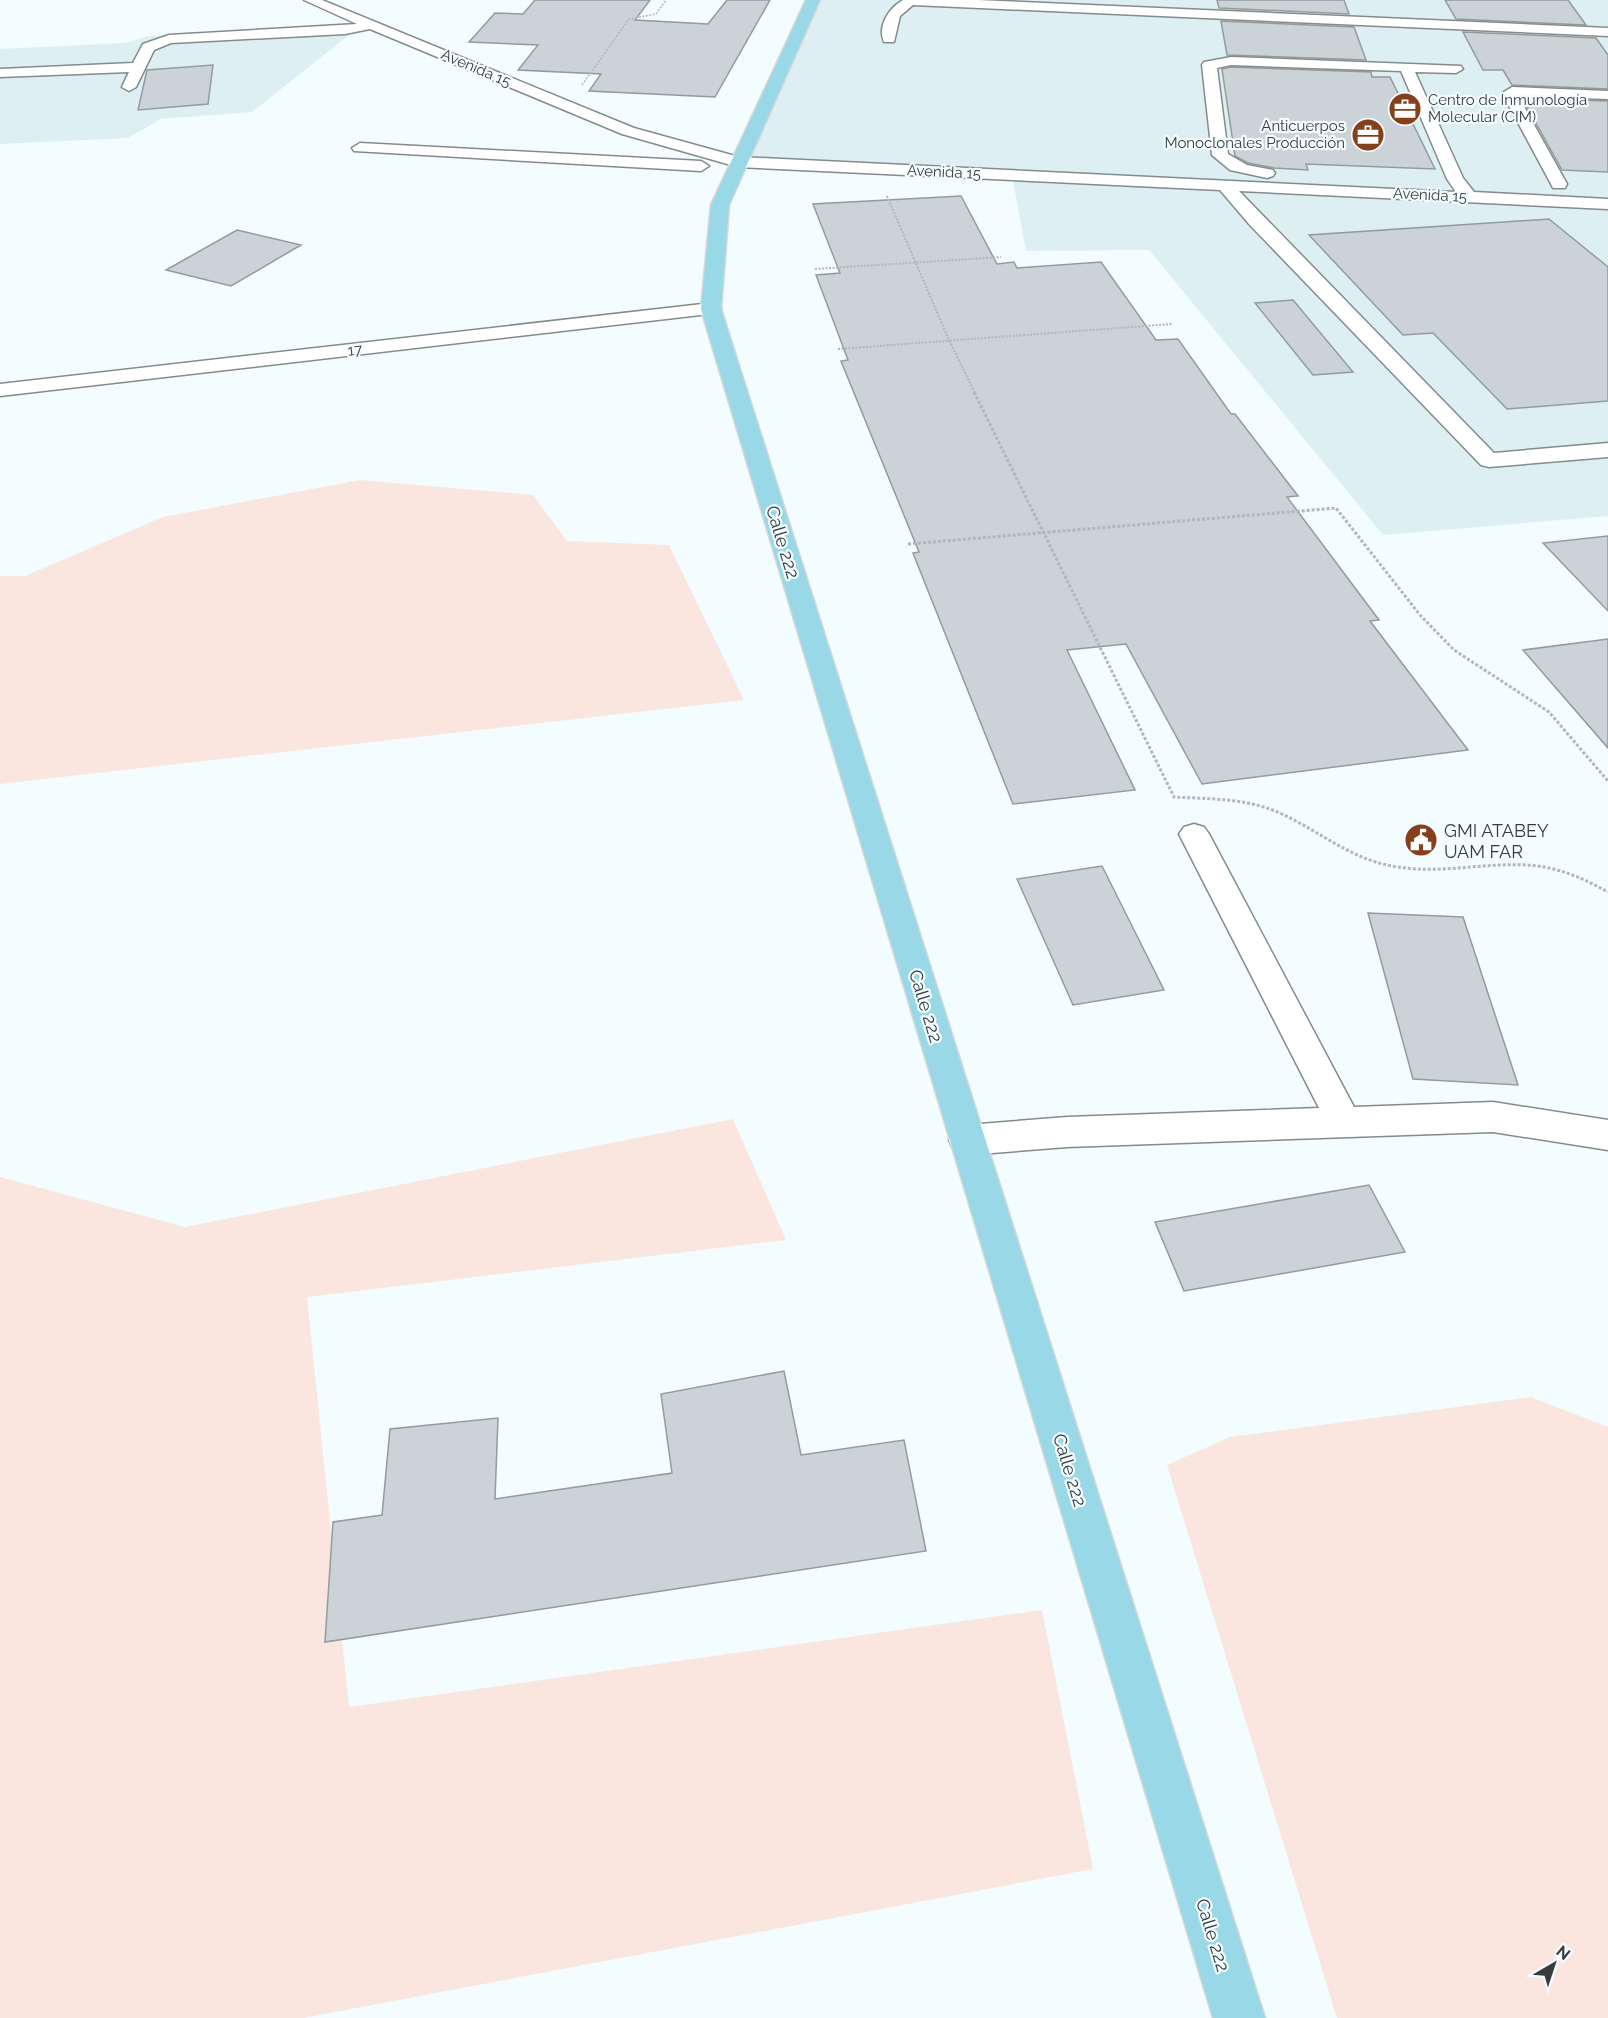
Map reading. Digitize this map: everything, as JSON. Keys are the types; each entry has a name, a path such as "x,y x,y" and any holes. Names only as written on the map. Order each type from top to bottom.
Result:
{"main road":[{"name":"Calle 222","path":"813,0 720,205 711,309 1239,2018"}],"street":[{"name":"Avenida 15","path":"311,0 628,130 737,165 1224,184 1469,197 1578,194 1608,204"},
{"path":"889,39 888,27 896,11 911,0 1608,32"},
{"path":"129,87 148,47 169,39 345,30 373,25"},
{"path":"1351,176 1258,172 1227,164 1220,155 1209,65 1231,61 1456,69"},
{"path":"0,73 138,67"},
{"path":"1406,67 1455,179 1469,197"},
{"path":"1559,184 1509,93 1512,91 1608,95"},
{"path":"360,148 737,165"},
{"path":"1432,178 1479,180"},
{"path":"1536,183 1559,184 1578,194 1594,219"},
{"path":"1224,184 1255,220 1489,460 1608,450"},
{"name":"17","path":"0,390 711,309"},
{"path":"1194,834 1344,1124"},
{"path":"967,1140 1068,1132 1493,1117 1608,1135"}],"path":[{"path":"558,102 575,95 629,19 656,14 666,0"},
{"path":"887,196 949,340 1174,797 1245,801 1281,813 1348,851 1379,864 1412,869 1536,866 1587,879 1608,892"},
{"path":"815,269 1001,257"},
{"path":"838,348 1173,324"},
{"path":"908,544 1336,508 1420,615 1447,643 1549,712 1579,744 1608,781"}],"shaded area":[{"path":"813,0 1608,0 1608,199 1222,180 1224,184 1608,204 1608,516 1383,535 1149,250 1026,251 1013,181 1194,184 738,162"},
{"path":"326,27 349,35 252,112 161,119 128,138 0,144 0,49 125,43 150,36"},
{"path":"360,480 533,495 567,541 669,545 744,700 0,784 0,576 25,576 163,517"},
{"path":"733,1119 786,1240 307,1297 349,1707 1042,1610 1093,1869 303,2018 0,2018 0,1177 185,1227"},
{"path":"1531,1397 1608,1427 1608,2018 1337,2018 1167,1465 1230,1437"}],"building":[{"path":"535,0 650,0 635,20 708,24 727,0 770,0 715,97 589,91 601,74 518,70 538,45 469,42 495,13 523,14"},
{"path":"1217,0 1344,0 1349,14 1219,8"},
{"path":"1445,0 1568,0 1586,25 1456,19"},
{"path":"1221,21 1354,27 1366,60 1227,55"},
{"path":"1463,32 1596,38 1608,55 1608,89 1512,85 1503,70 1483,70"},
{"path":"213,65 208,104 138,110 147,70"},
{"path":"1231,67 1371,72 1372,77 1390,77 1435,169 1306,164 1308,170 1274,168 1248,163 1235,156 1222,69"},
{"path":"1522,98 1608,101 1608,172 1562,170"},
{"path":"961,196 997,264 1014,262 1017,268 1101,262 1156,340 1178,339 1231,414 1235,414 1298,496 1287,497 1379,620 1370,621 1468,750 1202,784 1126,644 1067,650 1135,790 1013,804 913,553 919,552 841,361 848,360 816,275 840,273 813,204"},
{"path":"1549,219 1608,267 1608,401 1507,409 1433,333 1403,335 1309,235"},
{"path":"237,230 301,245 231,286 166,270"},
{"path":"1293,300 1353,372 1313,375 1255,303"},
{"path":"1608,536 1608,611 1543,543"},
{"path":"1608,639 1608,748 1523,650"},
{"path":"1102,866 1164,990 1073,1005 1017,879"},
{"path":"1368,913 1463,917 1518,1085 1413,1079"},
{"path":"1369,1185 1405,1252 1184,1291 1155,1222"},
{"path":"784,1371 801,1455 904,1440 926,1551 325,1642 333,1522 382,1515 390,1429 498,1418 495,1499 672,1473 661,1394"}],"place":[{"name":"Centro de Inmunología Molecular (CIM)","path":"1405,109"},
{"name":"Anticuerpos Monoclonales Producción","path":"1368,135"},
{"name":"GMI ATABEY UAM FAR","path":"1421,840"}]}
